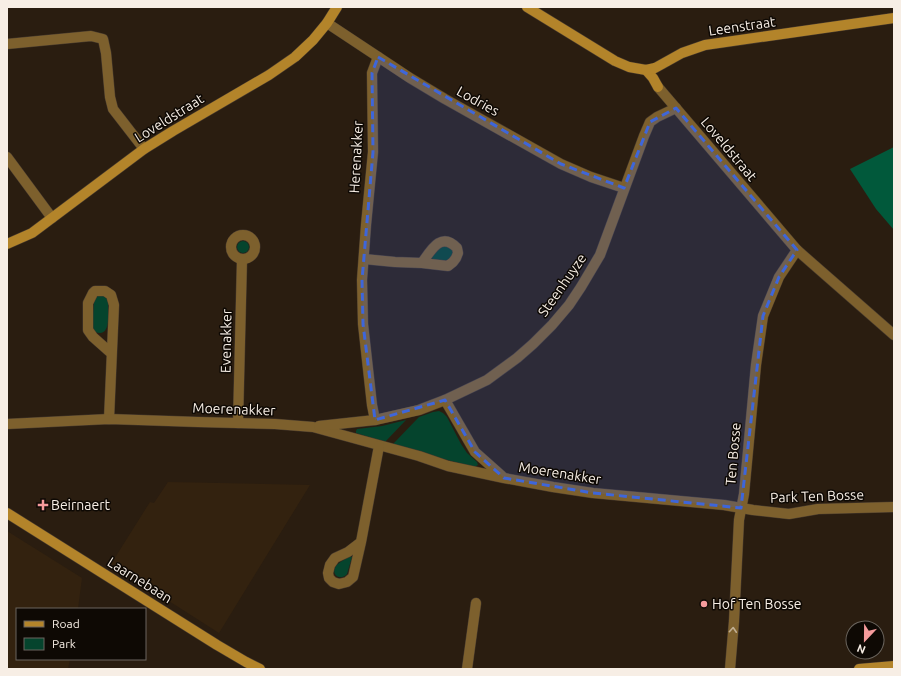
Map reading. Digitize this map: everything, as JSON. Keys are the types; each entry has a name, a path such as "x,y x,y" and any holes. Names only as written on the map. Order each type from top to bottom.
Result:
{"street":[{"name":"Loveldstraat","path":"7,244 32,233 144,149 173,130 269,75 290,61 313,40 327,23 337,7"},
{"path":"527,7 615,60 629,67 646,70"},
{"name":"Leenstraat","path":"646,70 655,68 682,53 705,45 894,18"},
{"name":"Lodries","path":"327,23 445,99 561,164 590,177 624,188"},
{"path":"7,44 91,36 103,39 113,109 144,149"},
{"name":"Herenakker","path":"375,420 372,406 363,324 362,280 373,152 372,74 378,57"},
{"name":"Loveldstraat","path":"646,70 658,87 797,250 894,335"},
{"name":"Steenhuyze","path":"313,427 375,420 419,410 445,400 487,380 533,344 556,321 569,305 600,255 650,122 676,108"},
{"path":"7,157 52,218"},
{"name":"Ten Bosse","path":"730,669 740,508 744,494 756,365 763,316 780,277 797,250"},
{"name":"Evenakker","path":"238,423 242,259"},
{"path":"364,259 422,263"},
{"path":"109,418 114,305 111,295 104,291 95,291 88,303 88,330 93,337 111,353"},
{"path":"445,400 475,452 504,478"},
{"name":"Moerenakker","path":"7,424 109,418 275,424 313,427 419,456 448,466 504,478 593,493 740,508"},
{"path":"361,542 379,446"},
{"name":"Park Ten Bosse","path":"740,508 789,514 818,508 894,508"},
{"name":"Laarnebaan","path":"7,512 216,644 260,669"},
{"path":"467,669 476,603"},
{"path":"859,669 894,666"}],"highlighted area":[{"path":"378,57 561,164 624,188 650,122 676,108 797,250 779,277 763,316 741,508 593,493 504,478 475,452 445,400 375,420 363,324 362,280 373,152 372,73"}],"shaded area":[{"path":"168,482 310,485 219,633 111,564 150,502 154,503"},
{"path":"7,531 82,578 78,608 16,608 16,660 70,660 68,669 7,669"}],"green space":[{"path":"894,147 894,230 876,209 850,169"},
{"path":"241,241 245,241 249,247 245,253 241,253 237,249 237,245"},
{"path":"447,246 453,249 453,256 447,260 435,260 431,258 441,247"},
{"path":"98,295 104,296 108,301 107,328 104,332 100,333 95,332 92,326 94,301"},
{"path":"439,411 447,417 461,444 478,465 474,467 393,444 419,417"},
{"path":"406,420 385,442 356,433 357,429 382,426"},
{"path":"350,556 352,557 347,574 341,577 337,576 334,569"}],"place":[{"name":"Beirnaert","path":"43,505"},
{"name":"Hof Ten Bosse","path":"704,604"}]}
